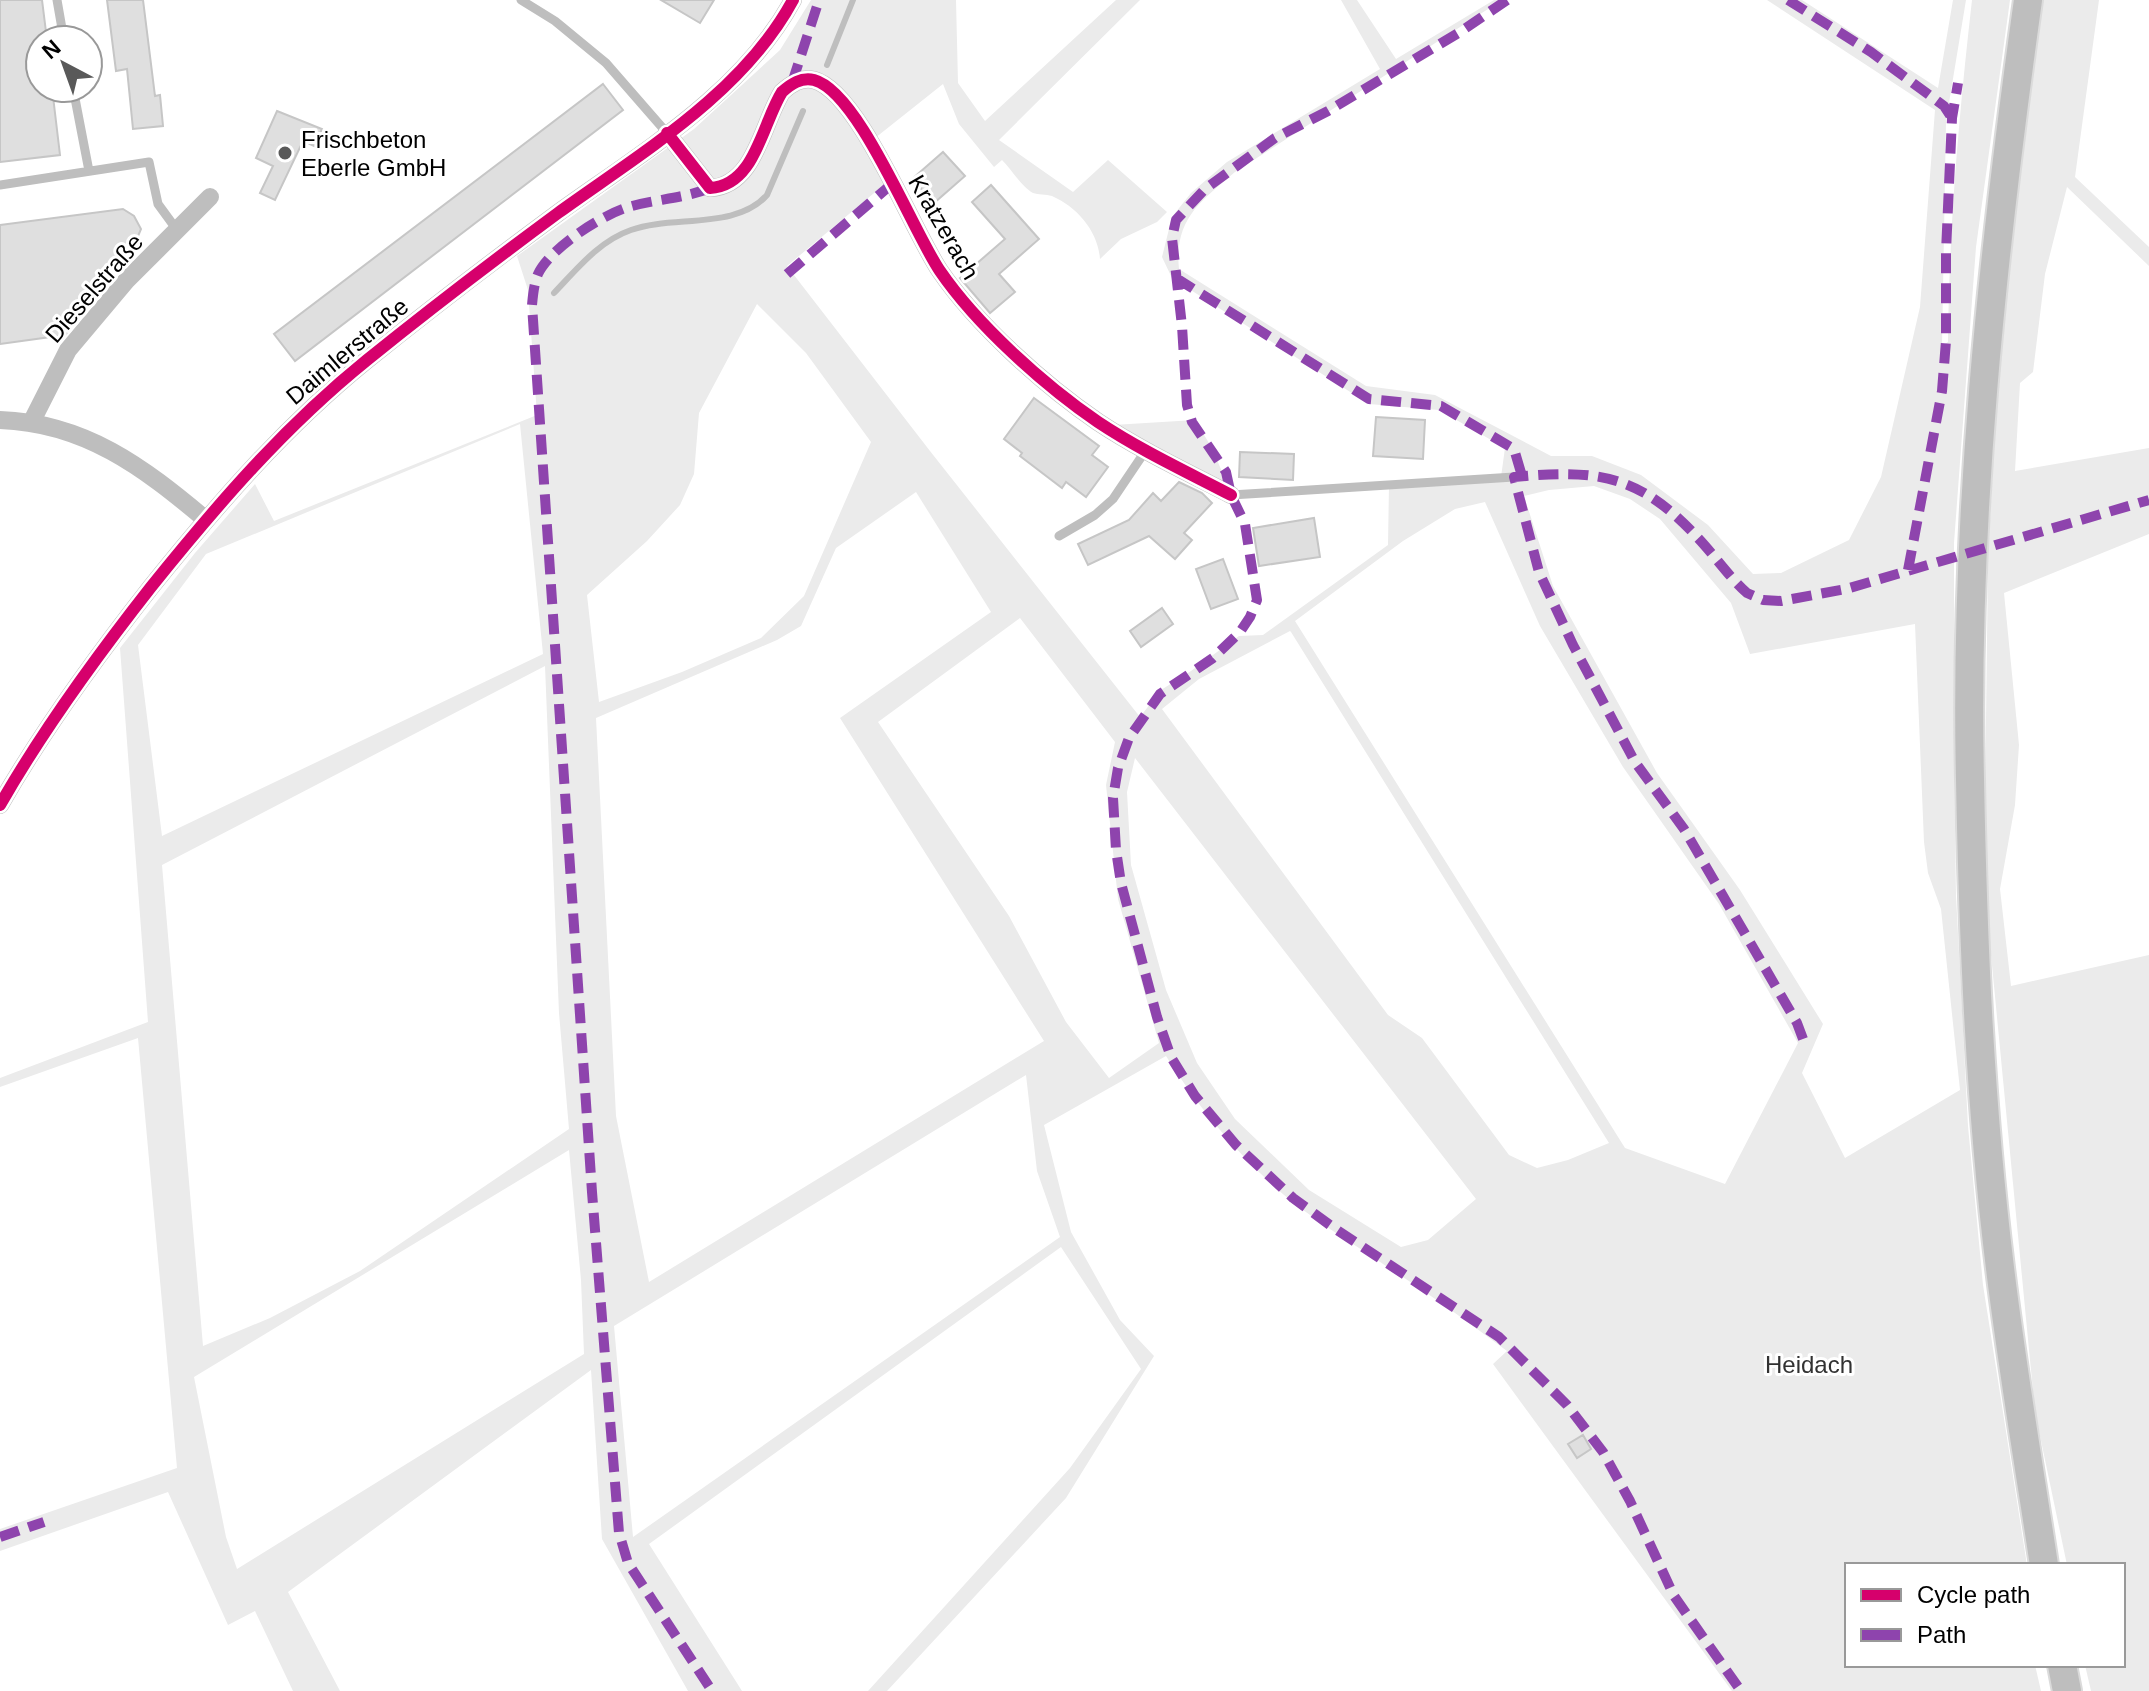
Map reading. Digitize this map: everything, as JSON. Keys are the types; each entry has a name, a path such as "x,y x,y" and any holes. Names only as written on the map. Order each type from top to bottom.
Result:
{"main road":[{"path":"2028,0 1991,295 1972,589 1969,777 1988,1152 2000,1267 2044,1563"}],"street":[{"name":"Daimlerstraße","path":"0,805 27,758 99,653 205,519 268,449 363,363 667,133 737,74 761,47 793,0"},
{"name":"Kratzerach","path":"667,133 710,188 723,187 742,174 782,92 792,83 803,80 822,84 842,102 868,138 938,269 981,321 1042,378 1098,422 1231,495"},
{"name":"Dieselstraße","path":"32,421 68,350 126,281 210,197"},
{"path":"0,420 32,421 91,441 150,473 205,519"}],"lane":[{"path":"57,0 61,24"},
{"path":"521,0 555,21 606,63 667,133"},
{"path":"76,104 89,171"},
{"path":"0,185 149,162 158,204 177,230"},
{"path":"1059,536 1095,515 1113,499 1146,450"},
{"name":"Kratzerach","path":"1231,495 1514,477"}],"green space":[{"name":"Heidach","path":"811,0 956,0 958,83 985,121 1116,0 1140,0 999,140 1073,192 1108,160 1167,212 1157,222 1121,239 1100,259 1091,230 1078,213 1052,196 1029,190 1002,160 994,167 959,124 943,84 865,146 886,183 787,266 1140,717 1161,690 1239,636 1263,635 1388,545 1389,485 1501,477 1505,448 1439,410 1369,404 1172,278 1162,257 1172,217 1191,193 1227,162 1380,69 1341,0 1357,0 1396,59 1494,0 1502,0 1235,172 1201,203 1185,224 1179,269 1366,386 1435,395 1551,456 1592,456 1641,475 1708,525 1753,574 1781,573 1849,540 1881,477 1920,307 1935,110 1767,0 1802,0 1938,88 1953,0 1966,0 1946,121 1942,346 1948,342 1950,256 1972,0 2010,0 1976,247 1954,543 1954,764 1956,895 1968,1126 1983,1285 2027,1563 1845,1563 1845,1667 2035,1667 2041,1691 1732,1691 1493,1364 1507,1351 1290,1200 1222,1133 1166,1056 1044,1125 1071,1232 1120,1320 1154,1356 1066,1498 887,1691 868,1691 1070,1468 1141,1369 1061,1247 649,1544 742,1691 688,1691 602,1539 591,1370 288,1592 340,1691 293,1691 255,1611 228,1625 168,1492 0,1551 0,1529 177,1468 138,1038 0,1087 0,1078 148,1022 120,648 195,553 255,484 274,521 537,415 528,290 517,256 694,129 780,50","holes":["757,304 806,353 871,442 804,596 761,638 682,672 599,702 587,595 647,541 680,505 694,474 699,413","520,424 543,654 162,836 138,645 206,554","1594,486 1630,499 1660,519 1731,603 1750,654 1915,624 1924,842 1928,873 1941,909 1960,1090 1845,1158 1802,1073 1823,1024 1740,890 1657,773 1553,586 1524,496 1549,490","916,492 991,612 840,718 1044,1041 649,1282 616,1116 596,718 777,640 801,626 836,548","1485,502 1540,626 1623,767 1719,904 1798,1043 1725,1184 1625,1148 1295,621 1403,541 1455,509","1020,618 1115,742 1106,785 1118,899 1159,1043 1109,1078 1066,1022 1009,916 878,722","1290,631 1609,1143 1568,1160 1537,1168 1509,1155 1422,1038 1388,1015 1162,709 1199,679","545,666 559,1013 569,1129 360,1271 270,1318 203,1346 162,865","1135,758 1476,1199 1428,1240 1401,1247 1309,1190 1235,1119 1197,1063 1166,990 1131,865 1127,792","1026,1075 1037,1171 1060,1237 633,1537 614,1326","569,1150 581,1280 584,1354 237,1569 226,1537 194,1377"]},
{"path":"2041,0 2099,0 2075,177 2149,247 2149,266 2067,187 2045,274 2033,372 2020,383 2015,471 2149,448 2149,534 2004,593 2019,745 2015,805 2000,889 2011,986 2149,955 2149,1691 2091,1691 2085,1667 2125,1667 2125,1563 2067,1563 2035,1412 1984,882 1988,558 1998,373"},
{"path":"1195,420 1212,448 1228,486 1113,425"}],"building":[{"path":"0,0 42,0 45,24 24,24 24,104 54,104 60,155 0,162"},
{"path":"107,0 143,0 155,96 160,95 163,126 133,129 127,69 116,71"},
{"path":"661,0 714,0 700,23"},
{"path":"603,84 623,110 295,361 274,334"},
{"path":"277,111 322,129 314,146 303,141 275,200 260,193 273,166 256,158"},
{"path":"943,152 965,176 934,203 912,179"},
{"path":"991,185 1039,239 999,274 1015,292 990,313 960,278 1005,239 972,202"},
{"path":"123,209 134,216 141,229 136,241 65,320 68,331 65,335 0,344 0,225"},
{"path":"1034,398 1099,446 1092,455 1108,467 1086,497 1066,482 1062,488 1020,456 1022,453 1004,439"},
{"path":"1376,417 1425,420 1423,459 1373,456"},
{"path":"1240,452 1294,454 1293,480 1239,477"},
{"path":"1179,482 1202,493 1212,503 1184,533 1192,540 1175,559 1149,536 1088,565 1078,544 1129,520 1153,493 1161,501"},
{"path":"1314,518 1320,557 1259,566 1253,528"},
{"path":"1223,559 1238,599 1211,609 1196,569"},
{"path":"1162,608 1173,624 1141,647 1130,631"},
{"path":"1583,1435 1591,1449 1577,1458 1568,1444"}],"waterway":[{"path":"827,65 853,0"},
{"path":"554,293 589,257 619,235 647,226 722,218 754,206 767,195 803,111"}],"marked path":[{"path":"792,83 819,0"},
{"path":"1507,0 1460,32 1328,111 1275,138 1205,189 1176,220 1172,238 1187,405 1192,422 1226,472 1231,495 1245,524 1257,600 1240,632 1213,658 1160,694 1129,738 1118,768 1113,798 1116,850 1121,883 1157,1017 1171,1057 1195,1096 1236,1145 1293,1198 1499,1337 1567,1405 1603,1452 1630,1501 1674,1596 1741,1691"},
{"path":"1788,0 1871,52 1944,106 1952,118"},
{"path":"1908,570 1942,391 1952,118 1958,83"},
{"path":"787,274 893,183"},
{"path":"710,188 620,210 579,233 544,264 538,274 532,305 592,1192 619,1533 628,1563 712,1691"},
{"path":"1176,278 1369,399 1441,406 1514,449 1522,476"},
{"path":"1803,1039 1797,1023 1684,829 1635,762 1573,645 1539,572 1514,477 1593,476 1636,488 1677,517 1747,593 1763,600 1781,601 1846,589 2149,500"},
{"path":"0,1537 44,1522"}],"cycle path":[{"path":"0,805 53,721 131,613 201,526 280,440 337,386 414,323 688,119 747,64 793,0"},
{"path":"667,133 710,188 725,185 747,165 782,92 805,79 814,80 831,90 867,135 940,271 992,333 1034,372 1098,422 1231,495"}],"place":[{"name":"Frischbeton Eberle GmbH","path":"285,153"}]}
